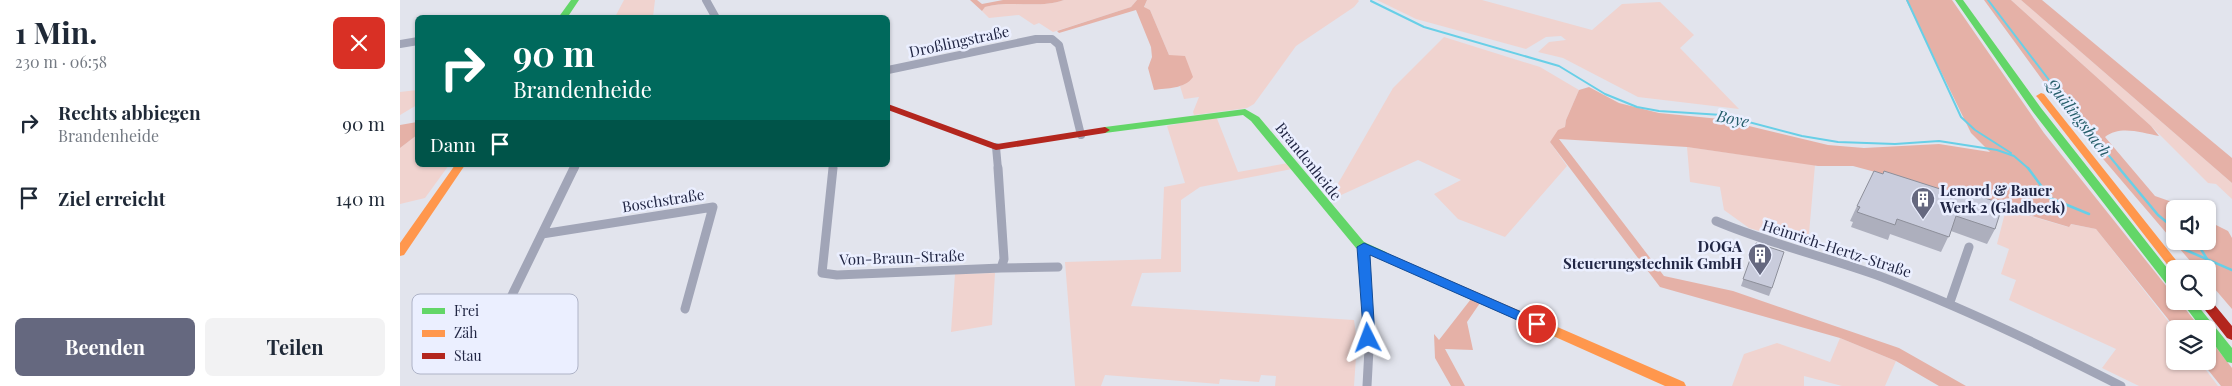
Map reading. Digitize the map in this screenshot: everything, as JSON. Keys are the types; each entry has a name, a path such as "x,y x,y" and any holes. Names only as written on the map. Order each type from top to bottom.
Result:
{"main road":[{"path":"564,15 575,0"},
{"path":"1959,0 2054,132 2166,275"},
{"path":"1972,0 2034,86 2171,260"},
{"name":"Brandenheide","path":"890,108 996,147 1165,121 1245,112 1255,119 1351,236 1364,247 1680,386"},
{"path":"400,252 459,167"},
{"path":"2194,310 2232,358"},
{"path":"2211,310 2232,335"}],"street":[{"path":"706,0 714,15"},
{"name":"Droßlingstraße","path":"890,70 1036,39 1052,39 1058,45 1081,135"},
{"path":"400,44 415,42"},
{"path":"996,147 1004,259 1001,268"},
{"path":"513,294 575,167"},
{"name":"Von-Braun-Straße","path":"833,167 822,273 837,275 1058,267"},
{"name":"Boschstraße","path":"542,234 713,207 685,309"},
{"name":"Heinrich-Hertz-Straße","path":"1716,221 1745,234 1812,252 1950,302 2121,386"},
{"path":"1364,247 1369,349 1367,386"},
{"path":"1950,302 1969,247"}],"shaded area":[{"path":"624,0 655,0 653,15 616,15"},
{"path":"970,0 977,0 982,4 1003,0 1064,0 1045,4 995,5 985,7 982,11"},
{"path":"1064,0 1137,0 1131,7 1053,32 1039,23 1034,25 1019,15 989,18 982,11 985,7 995,5 1045,4"},
{"path":"1137,0 1147,0 1144,7 1150,10 1169,55 1185,56 1193,77 1190,81 1181,86 1154,90 1148,68 1152,57 1151,47 1136,10 1059,33 1057,31 1131,7"},
{"path":"1147,0 1359,1 1354,7 1296,46 1254,104 1247,108 1194,115 1193,112 1199,97 1184,99 1180,86 1185,84 1169,55 1150,10 1144,8"},
{"path":"1377,0 1482,0 1592,30 1622,4 1660,2 1694,35 1680,48 1739,109 1638,97 1563,58 1538,52 1549,42 1566,40 1561,36 1546,37 1526,49 1416,19"},
{"path":"1906,0 1952,0 2044,133 2166,286 2166,310 2186,310 2194,320 2169,320 2096,229 2071,224 2069,227 1853,166 1818,166 1687,147 1559,139 1664,276 1733,291 1899,348 1966,386 1939,386 1896,361 1840,338 1660,287 1550,142 1558,130 1565,127 1566,120 1579,90 1589,87 1619,103 1659,113 1720,119 1828,145 1864,148 1939,144 1990,152 1971,133"},
{"path":"1984,0 2011,0 2151,126 2159,136 2117,131 2105,137 2155,196 2166,200 2166,233 2081,133"},
{"path":"2011,0 2021,0 2232,183 2232,199 2216,184 2208,183 2151,126"},
{"path":"2021,0 2042,0 2232,158 2232,183"},
{"path":"1444,37 1540,67 1579,90 1566,120 1565,127 1550,142 1567,166 1505,237 1458,219 1434,194 1461,180 1418,160 1328,201 1393,88"},
{"path":"415,90 415,106 400,115 400,92"},
{"path":"1216,116 1238,172 1288,163 1292,169 1200,187 1181,200 1181,272 1142,273 1131,306 1354,320 1357,342 1354,386 1275,386 1276,376 1261,375 1259,382 1220,379 1219,384 1105,375 1101,386 1075,386 1065,262 1161,259 1164,187 1185,183 1167,126"},
{"path":"415,122 415,137 400,148 400,125"},
{"path":"415,137 415,167 448,167 425,198 400,204 400,148"},
{"path":"1687,147 1815,165 1808,245 1749,228 1724,210 1720,187 1690,182"},
{"path":"2006,209 2068,227 2070,224 2096,229 2167,320 2166,370 2206,370 2218,386 2139,386 2102,368 2116,349 2009,300 2016,280 2001,274 2009,249 1997,244"},
{"path":"2216,225 2228,231 2232,238 2232,309 2216,290 2216,260 2189,260 2181,250 2216,250"},
{"path":"995,273 992,325 951,332 955,274"},
{"path":"1471,299 1480,303 1467,322 1473,350 1445,349 1465,386 1451,386 1435,358 1434,334 1439,340"},
{"path":"1840,338 1896,361 1885,386 1842,386 1804,376 1804,386 1732,386 1744,354 1777,343 1830,362"},
{"path":"2216,347 2232,368 2232,386 2221,386 2208,370 2216,370"}],"building":[{"path":"1874,171 1883,174 1884,171 1962,196 1964,191 2003,204 1995,229 1956,216 1949,237 1897,219 1895,225 1857,212 1860,207 1857,206"},
{"name":"DOGA Steuerungstechnik GmbH","path":"1756,243 1784,252 1772,288 1743,279"}],"waterway":[{"path":"1907,0 1961,117 1975,130 2011,153"},
{"name":"Quälingsbach","path":"1988,0 2078,118 2120,169"},
{"name":"Boye","path":"1371,1 1424,27 1559,66 1605,94 1637,107 1659,111 1722,115 1802,136 1838,142 1895,144 1939,141 1997,150 2014,156 2028,168"},
{"name":"Boye","path":"2028,168 2050,198 2089,214"},
{"name":"Quälingsbach","path":"2119,168 2158,215 2166,222"},
{"name":"Quälingsbach","path":"2186,250 2232,270"},
{"name":"Quälingsbach","path":"2202,250 2207,259"}],"traffic: fast":[{"path":"564,15 575,0"},
{"path":"1959,0 2037,110 2166,275"},
{"path":"1105,130 1245,112 1255,119 1360,245 1382,255"},
{"path":"2194,310 2232,358"}],"traffic: slow":[{"path":"2041,96 2170,260"},
{"path":"400,252 459,167"},
{"path":"1382,255 1679,386"}],"traffic: jam":[{"path":"890,108 996,147 1105,130"},
{"path":"2211,310 2232,335"}],"place":[{"name":"Lenord & Bauer Werk 2 (Gladbeck)","path":"1923,220"},
{"name":"DOGA Steuerungstechnik GmbH","path":"1760,276"}],"route":[{"path":"1368,338 1364,247 1537,324"}]}
